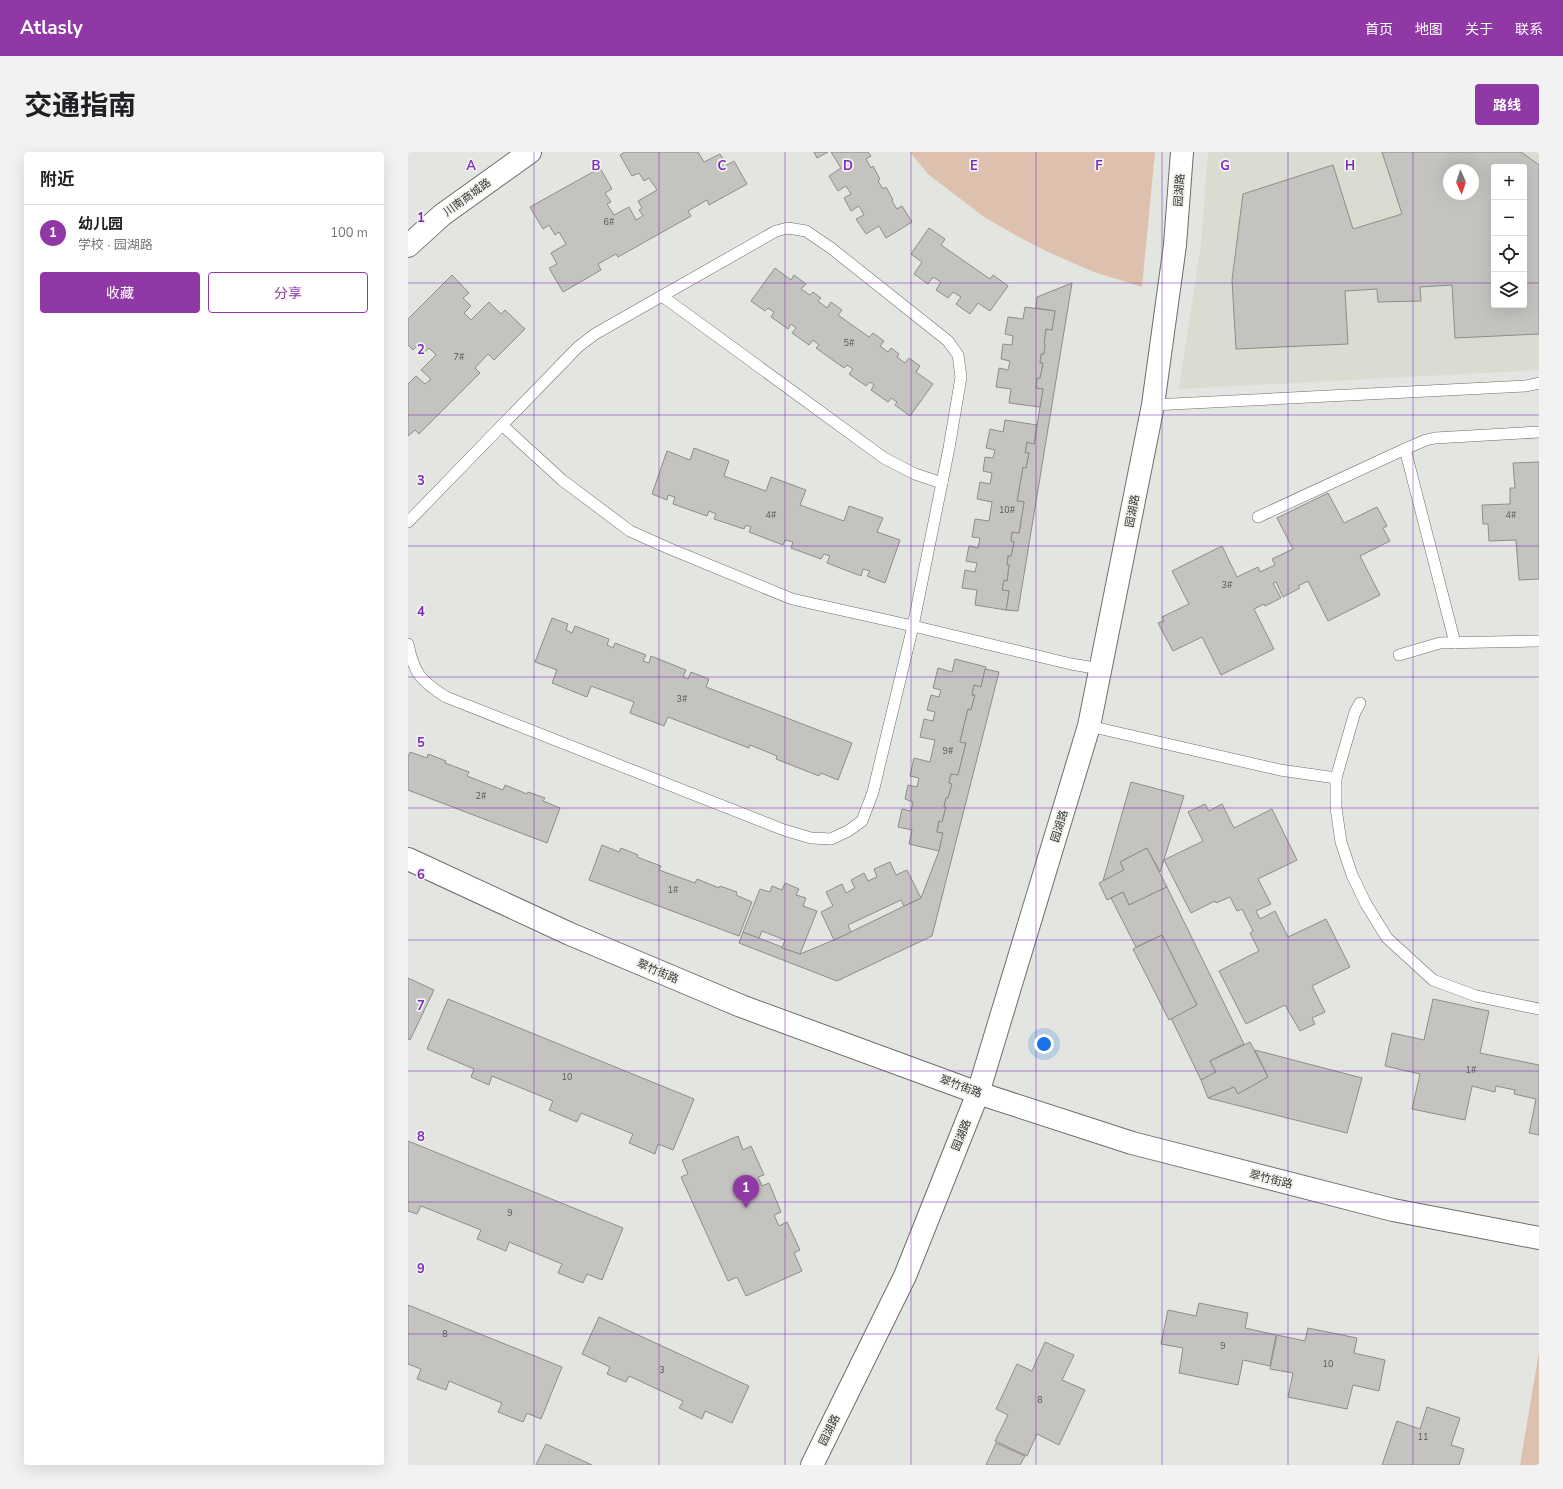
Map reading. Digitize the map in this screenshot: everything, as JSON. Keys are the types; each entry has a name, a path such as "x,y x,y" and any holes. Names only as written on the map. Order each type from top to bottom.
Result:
{"street":[{"name":"川南商城路","path":"408,246 442,215 530,152"},
{"name":"园湖路","path":"812,1465 906,1276 978,1093 1089,726 1153,405 1175,245 1182,152"},
{"name":"翠竹街路","path":"408,859 570,934 741,1006 978,1093 1132,1143 1155,1149 1393,1210 1539,1238"}],"lane":[{"path":"408,522 578,347 595,334 776,231 788,228 806,231 831,248 948,341 958,355 961,377 942,483 913,626 873,792 862,821 848,831 831,839 811,838 784,830 446,697 430,686 417,673 408,644"},
{"path":"662,296 884,458 915,474 942,483"},
{"path":"1153,405 1526,386 1539,383"},
{"path":"502,425 562,480 630,531 792,599 1071,664 1100,669"},
{"path":"1258,517 1426,440 1435,438 1539,432"},
{"path":"1405,449 1455,643"},
{"path":"1399,655 1440,643 1539,641"},
{"path":"1360,702 1336,778 1336,808 1341,842 1352,875 1366,904 1387,938 1433,980 1476,996 1539,1009"},
{"path":"1089,726 1280,770 1336,778"}],"shaded area":[{"path":"910,152 1155,152 1142,287 1094,272 1048,252 984,217 928,174"},
{"path":"1208,152 1539,152 1539,370 1179,389 1201,244"},
{"path":"1539,1352 1539,1465 1520,1465"}],"building":[{"path":"625,152 698,152 704,162 720,154 727,165 734,161 747,184 709,205 707,200 688,211 691,216 618,257 616,254 598,264 601,270 563,292 549,268 557,264 551,253 566,244 559,232 555,235 549,225 543,229 530,207 600,168 612,189 605,193 611,202 607,204 614,215 629,207 636,220 643,216 639,210 642,208 638,201 657,190 649,178 644,181 639,173 632,176 620,155"},
{"path":"814,152 828,152 817,158"},
{"path":"831,152 868,152 871,156 866,159 871,168 873,166 880,179 878,181 883,189 886,187 897,209 902,206 912,222 886,238 879,226 866,234 856,219 864,215 859,206 851,211 844,198 851,194 846,186 838,191 829,176 841,168"},
{"path":"1382,152 1521,152 1539,165 1539,334 1455,338 1452,285 1420,287 1421,301 1378,302 1377,289 1345,291 1348,344 1236,349 1232,280 1243,194 1333,165 1353,229 1402,214"},
{"path":"929,228 945,239 941,245 990,279 993,275 1008,286 990,311 978,303 970,314 956,304 961,297 953,292 948,298 936,290 941,282 933,277 928,284 914,274 922,262 911,254"},
{"path":"775,268 791,280 794,275 806,284 801,289 810,295 813,292 821,298 818,301 827,308 831,302 842,310 838,315 869,337 873,333 884,341 880,346 888,352 891,348 899,354 897,357 905,363 909,358 920,366 916,372 933,384 910,416 895,405 897,402 891,398 888,402 871,390 874,385 870,382 866,386 849,374 853,369 847,365 844,368 816,348 819,345 813,340 809,345 792,333 796,328 791,324 788,329 771,317 774,312 768,308 765,311 751,301"},
{"path":"452,275 469,293 463,298 471,306 464,313 471,320 489,302 501,314 505,310 525,329 494,360 488,354 475,368 480,373 419,434 415,430 408,436 408,384 416,376 425,384 431,379 421,370 436,355 429,348 425,352 418,345 413,350 408,345 408,319"},
{"path":"1072,283 1018,611 1006,610 1009,591 1002,590 1004,580 1007,581 1009,565 1007,565 1008,556 1011,556 1014,542 1011,541 1012,532 1019,533 1024,502 1017,501 1023,467 1026,468 1029,453 1025,453 1027,442 1034,444 1043,389 1036,388 1037,378 1040,378 1043,363 1040,363 1041,354 1044,354 1046,329 1052,330 1055,311 1036,308 1037,297"},
{"path":"1025,307 1055,311 1052,330 1046,329 1044,354 1041,354 1040,363 1043,363 1040,378 1037,378 1036,388 1043,389 1040,407 1009,403 1011,389 996,387 999,368 1008,370 1010,361 1001,359 1003,344 1012,345 1013,336 1005,334 1008,317 1023,319"},
{"path":"1005,420 1037,425 1034,444 1027,442 1025,453 1029,453 1026,468 1023,467 1017,501 1024,502 1019,533 1012,532 1011,541 1014,542 1011,556 1008,556 1007,565 1009,565 1007,581 1004,580 1002,590 1009,591 1006,610 975,605 977,590 962,588 965,570 975,572 977,563 966,561 969,546 978,548 980,538 972,537 975,519 989,521 992,502 977,499 980,482 990,484 992,473 983,471 985,457 993,458 995,450 986,448 990,429 1003,432"},
{"path":"694,448 729,461 724,476 766,491 771,477 806,490 800,505 844,521 849,506 883,518 877,532 900,540 885,583 867,576 870,571 863,569 861,576 827,563 830,556 824,554 821,559 791,548 793,542 785,540 783,545 749,532 751,527 746,525 744,529 714,519 716,514 709,511 707,516 673,504 675,497 668,495 667,500 652,494 667,451 690,460"},
{"path":"1539,462 1539,579 1519,580 1516,540 1489,541 1488,524 1483,524 1482,505 1510,504 1510,488 1515,488 1513,463"},
{"path":"1328,493 1344,523 1377,507 1387,526 1383,528 1390,541 1360,556 1380,595 1328,621 1308,581 1298,586 1300,588 1283,597 1276,582 1273,583 1281,598 1265,606 1264,604 1254,609 1274,649 1221,675 1202,637 1173,651 1158,623 1164,621 1162,617 1189,604 1172,571 1222,546 1237,577 1258,567 1260,572 1275,565 1272,559 1293,549 1277,518"},
{"path":"552,618 568,624 566,630 572,633 575,626 609,639 607,645 613,648 615,643 646,655 643,661 649,663 651,656 686,670 683,677 688,679 691,672 709,679 706,687 852,743 838,780 821,773 819,776 776,759 777,756 750,745 749,748 668,717 664,726 630,713 634,702 591,686 587,697 552,683 557,670 535,662"},
{"path":"955,659 986,667 981,687 974,685 972,695 975,695 971,710 968,709 960,742 966,743 958,775 951,774 949,783 952,784 948,798 946,798 944,807 946,807 942,822 939,821 937,832 943,833 939,851 909,844 912,830 898,827 902,809 911,811 913,802 905,799 908,785 917,787 919,778 910,776 914,758 930,762 935,740 920,737 924,719 933,721 935,712 927,710 931,695 939,697 941,690 933,688 938,668 952,672"},
{"path":"985,669 999,672 932,936 837,981 739,943 743,932 800,954 834,940 921,898 939,851 943,833 937,832 939,821 942,822 946,807 944,807 946,798 948,798 952,784 949,783 951,774 958,775 966,743 960,742 968,709 971,710 975,695 972,695 974,685 981,687"},
{"path":"410,752 427,758 428,754 446,761 445,763 469,772 467,776 503,790 505,785 527,794 528,792 545,798 543,801 560,808 547,843 408,790 408,757"},
{"path":"1131,782 1184,796 1160,872 1147,848 1120,862 1124,870 1103,881"},
{"path":"1205,804 1209,811 1222,804 1234,828 1272,809 1297,860 1258,879 1271,904 1256,911 1260,919 1275,911 1288,937 1326,919 1350,967 1312,986 1325,1012 1312,1018 1315,1024 1300,1031 1285,1005 1246,1024 1219,971 1259,951 1250,933 1253,931 1242,909 1237,911 1230,897 1216,903 1215,901 1191,913 1164,860 1203,841 1188,812"},
{"path":"602,845 619,852 621,848 638,855 637,857 661,866 659,870 695,883 697,879 719,888 720,886 737,892 736,895 752,902 739,936 589,880"},
{"path":"1147,848 1167,887 1129,905 1123,892 1107,900 1099,883 1124,870 1120,862"},
{"path":"890,862 896,875 907,870 921,898 904,906 901,900 848,925 851,932 834,940 821,912 833,906 826,892 842,884 846,893 855,888 851,880 864,873 868,881 877,877 874,869"},
{"path":"785,883 799,889 796,895 806,898 803,906 817,911 800,954 782,948 785,940 762,931 759,938 743,932 760,889 770,892 772,886 782,890"},
{"path":"1167,887 1244,1044 1210,1061 1216,1072 1201,1080 1171,1018 1197,1005 1162,935 1136,947 1111,898 1123,892 1129,905"},
{"path":"1162,935 1197,1005 1169,1020 1133,949"},
{"path":"408,978 434,990 410,1040 408,1039"},
{"path":"448,999 694,1099 673,1150 658,1144 655,1154 629,1143 633,1134 581,1113 577,1122 549,1110 553,1101 492,1076 489,1085 471,1077 474,1069 427,1049"},
{"path":"1433,999 1489,1011 1480,1053 1539,1065 1539,1135 1529,1133 1536,1099 1514,1094 1515,1090 1496,1086 1495,1092 1472,1086 1465,1120 1412,1109 1420,1074 1385,1066 1392,1033 1424,1040"},
{"path":"1250,1042 1268,1077 1238,1094 1234,1087 1208,1098 1201,1080 1216,1072 1210,1061"},
{"path":"1255,1050 1362,1078 1347,1133 1208,1098 1234,1087 1238,1094 1268,1077"},
{"path":"738,1136 743,1150 751,1146 764,1175 758,1177 762,1186 769,1183 781,1212 774,1215 779,1226 787,1222 800,1250 794,1253 802,1271 746,1296 737,1277 728,1281 681,1177 688,1174 682,1160"},
{"path":"408,1141 623,1228 602,1280 587,1274 583,1283 558,1273 562,1264 509,1242 506,1251 477,1239 481,1230 421,1206 417,1214 408,1211"},
{"path":"1199,1303 1248,1313 1245,1328 1276,1335 1270,1366 1243,1360 1238,1385 1179,1373 1183,1348 1161,1344 1168,1310 1196,1316"},
{"path":"408,1305 562,1367 541,1419 527,1413 523,1422 498,1412 502,1403 449,1381 446,1390 417,1379 421,1369 408,1364"},
{"path":"599,1317 749,1386 732,1423 705,1411 702,1419 679,1408 683,1401 629,1376 626,1382 607,1374 610,1367 582,1354"},
{"path":"1308,1328 1357,1338 1354,1353 1385,1360 1379,1391 1353,1385 1347,1409 1288,1397 1293,1373 1270,1369 1277,1335 1305,1341"},
{"path":"1045,1342 1074,1355 1062,1380 1085,1390 1059,1445 1037,1434 1027,1456 995,1441 1008,1415 996,1409 1017,1364 1032,1371"},
{"path":"1427,1407 1460,1418 1451,1445 1464,1449 1459,1465 1382,1465 1397,1421 1420,1429"},
{"path":"996,1443 1025,1456 1020,1465 986,1465"},
{"path":"546,1444 592,1465 536,1465"}],"place":[{"name":"幼儿园","path":"746,1208"}]}
